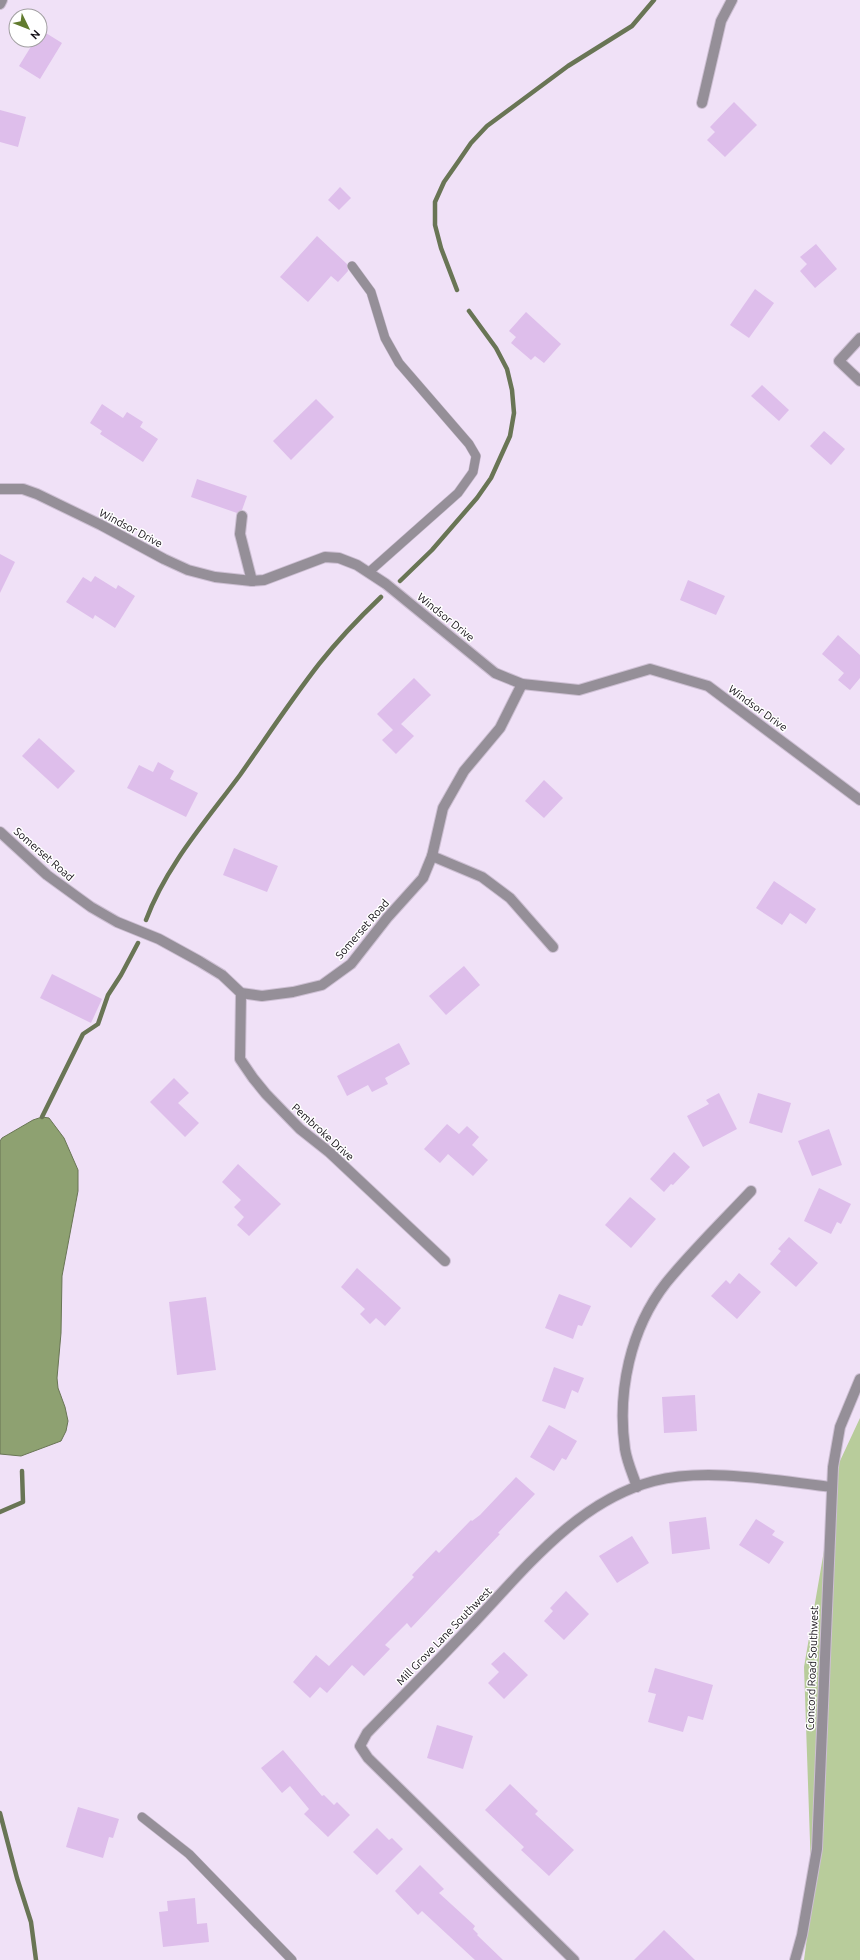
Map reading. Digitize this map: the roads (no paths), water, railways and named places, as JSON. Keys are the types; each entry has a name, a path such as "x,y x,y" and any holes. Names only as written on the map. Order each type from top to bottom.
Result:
{"street":[{"path":"0,4 2,0"},
{"path":"702,103 721,22 732,0"},
{"path":"860,338 839,361 860,381"},
{"name":"Windsor Drive","path":"0,490 23,489 37,494 188,570 215,577 252,581 264,580 325,557 345,560 369,572 386,584 495,673 522,684 580,690 650,669 708,686 860,800"},
{"path":"242,516 240,534 252,581"},
{"name":"Somerset Road","path":"0,832 47,875 91,906 117,922 159,939 199,961 222,975 241,993 262,996 293,992 322,985 351,964 387,918 424,878 432,856 443,808 464,771 500,728 522,684"},
{"path":"432,856 482,877 510,898 553,947"},
{"name":"Pembroke Drive","path":"241,993 240,1059 253,1078 266,1094 300,1129 329,1152 445,1261"},
{"path":"637,1487 625,1450 623,1404 624,1384 645,1316 666,1283 751,1191"},
{"name":"Concord Road Southwest","path":"795,1960 803,1927 817,1849 832,1487 840,1427 851,1397 860,1379"},
{"name":"Mill Grove Lane Southwest","path":"574,1960 368,1758 360,1746 367,1733 521,1573 574,1521 612,1498 655,1481 679,1476 710,1475 832,1487"}],"lane":[{"path":"352,266 371,292 385,338 399,363 469,444 476,456 473,472 458,493 369,572"},
{"path":"142,1818 189,1854 292,1960"}],"waterway":[{"path":"457,290 441,248 435,225 435,202 444,182 471,143 487,126 568,66 632,26 654,0"},
{"path":"400,581 432,550 477,498 491,478 510,436 514,413 512,390 507,369 496,348 469,311"},
{"path":"146,920 164,881 188,844 240,775 298,691 334,646 381,597"},
{"path":"42,1117 83,1034 98,1024 108,995 121,975 138,943"},
{"path":"0,1512 23,1502 22,1471"},
{"path":"0,1813 17,1878 31,1922 36,1960"}]}
